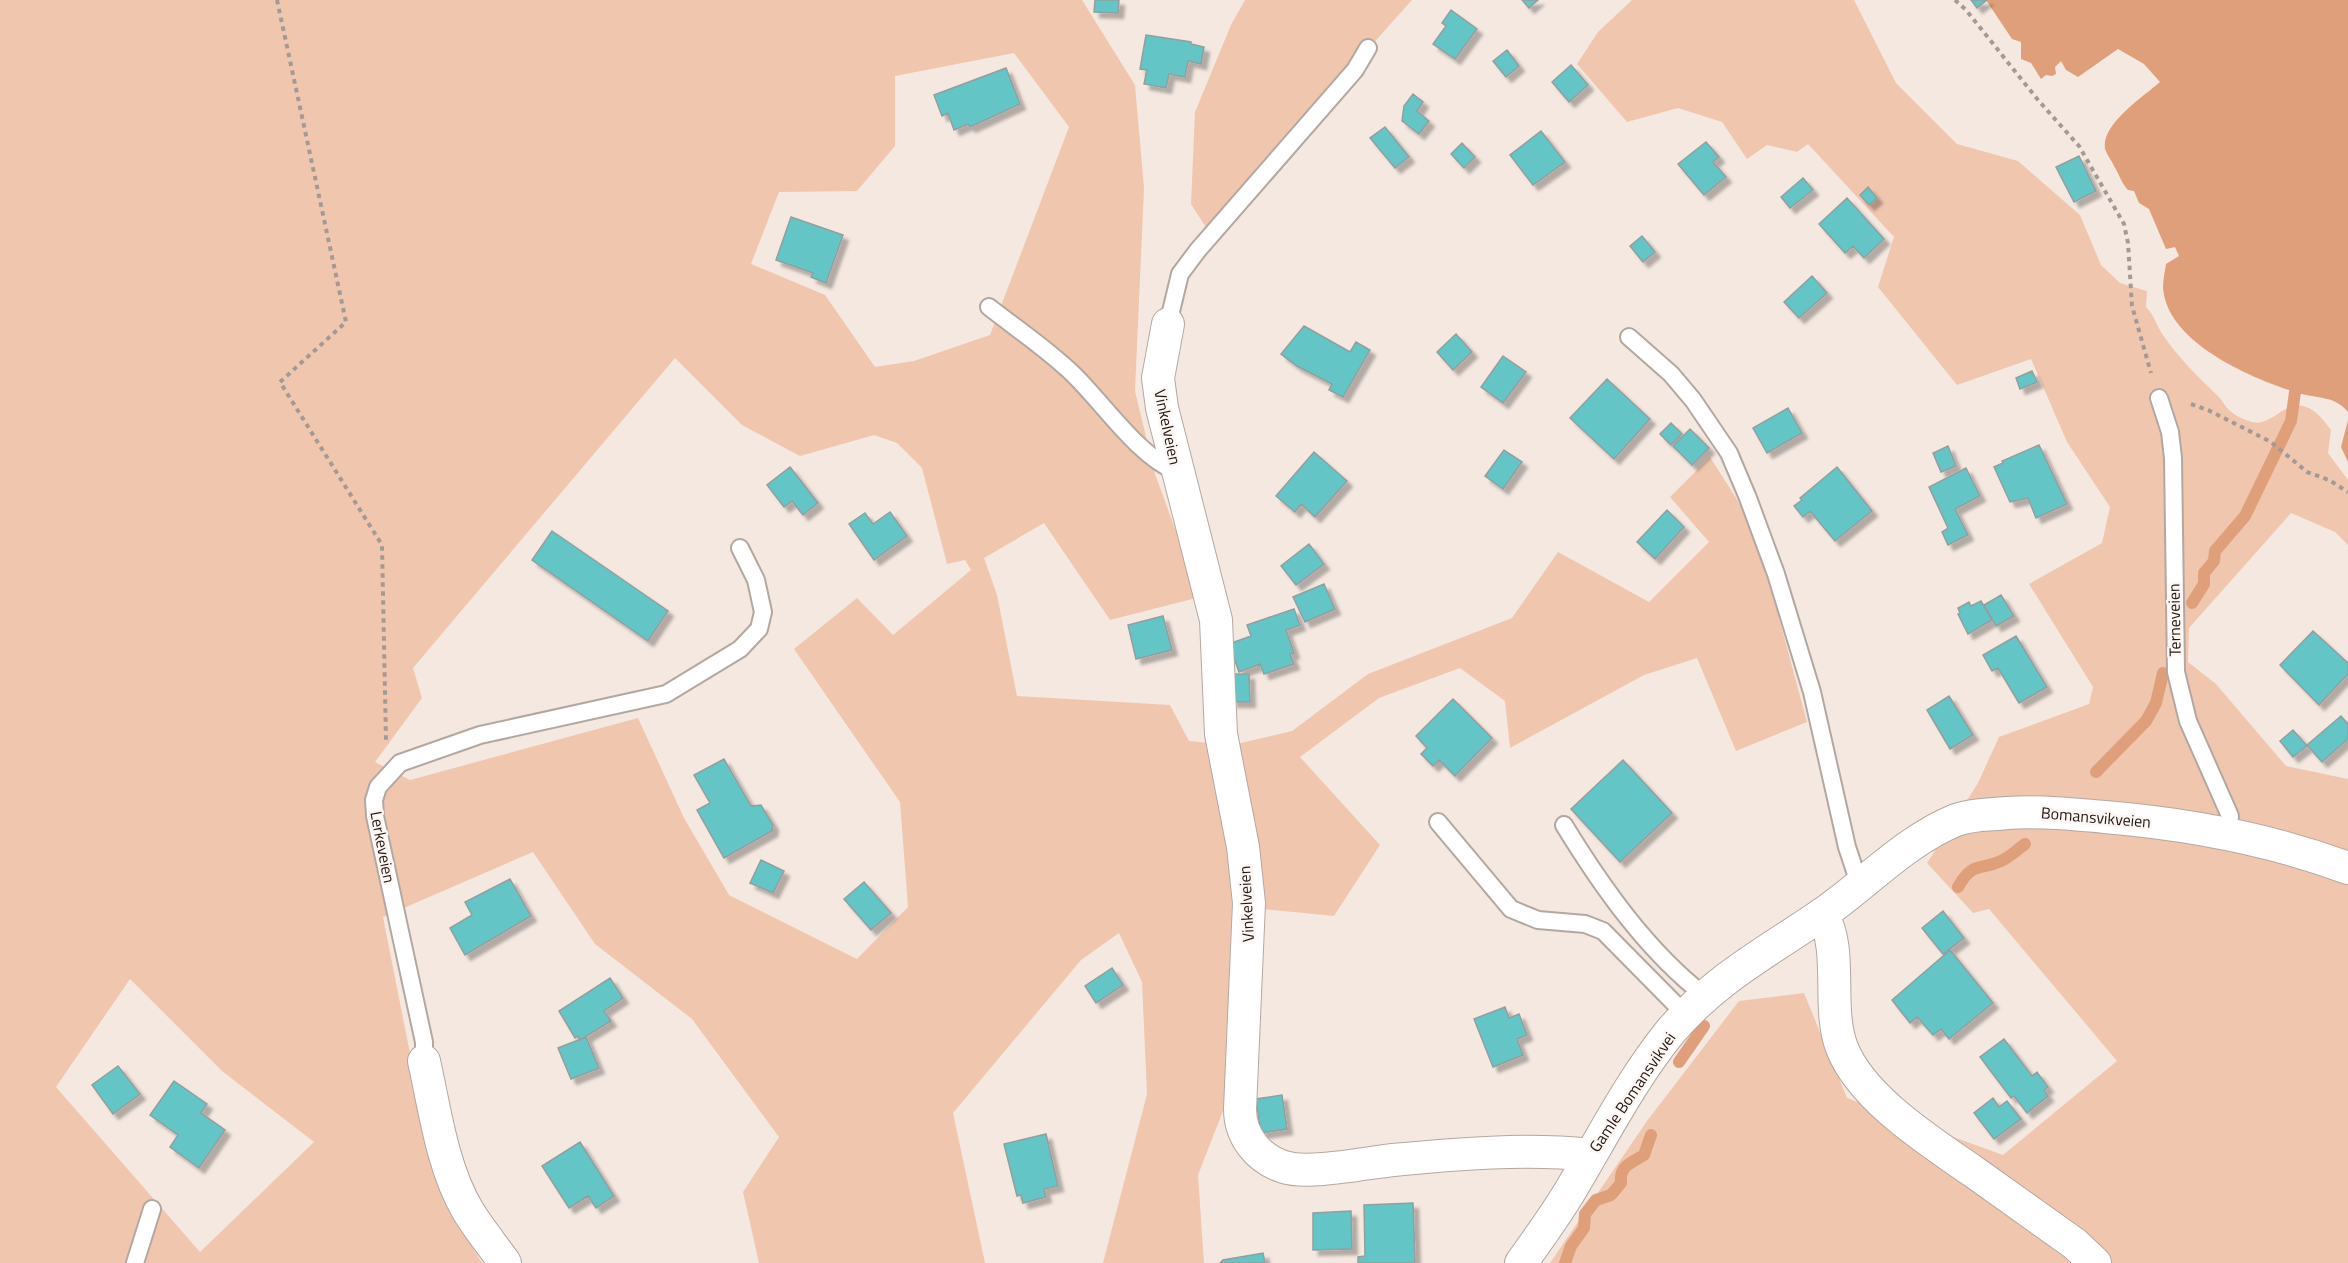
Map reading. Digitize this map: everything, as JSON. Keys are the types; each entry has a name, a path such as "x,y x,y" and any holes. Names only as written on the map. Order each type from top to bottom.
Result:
{"street":[{"name":"Vinkelveien","path":"1168,324 1158,378 1162,408 1216,620 1221,734 1225,768 1243,847 1249,903 1240,1100 1240,1123 1244,1133 1267,1160 1285,1167 1303,1169 1399,1160 1533,1152 1590,1155"},
{"name":"Bomansvikveien","path":"1860,886 1924,836 1958,819 2028,812 2076,814 2192,827 2281,845 2348,868"},
{"name":"Gamle Bomansvikvei","path":"1521,1263 1550,1223 1633,1084 1696,1005 1727,976 1822,914 1860,886"},
{"path":"1822,914 1830,928 1834,1007 1842,1049 1870,1091 1924,1137 2075,1244 2095,1263"},
{"name":"Lerkeveien","path":"424,1061 439,1130 458,1191 468,1211 505,1263"}],"lane":[{"path":"1168,324 1180,274 1198,250 1355,70 1368,48"},
{"path":"989,307 1071,372 1139,444 1166,467 1177,472"},
{"path":"1629,337 1671,374 1693,400 1730,453 1749,498 1776,574 1812,692 1847,847 1860,886"},
{"name":"Terneveien","path":"2159,398 2170,432 2173,458 2176,672 2188,721 2230,816 2228,834"},
{"path":"386,775 400,763 411,758 480,735 666,694 693,679 754,638 759,629 763,612 760,591 740,548"},
{"name":"Lerkeveien","path":"386,775 378,787 374,800 375,816 424,1042 424,1061"},
{"path":"1438,822 1510,909 1538,920 1585,924 1604,931 1696,1005"},
{"path":"1564,825 1584,858 1696,1005"},
{"path":"135,1263 153,1209"}],"path":[{"path":"277,0 346,322 280,382 382,545 386,775"},
{"path":"1955,0 1966,10 2038,100 2079,146 2124,224 2136,328 2159,398 2173,398 2210,411 2271,442 2307,472 2329,480 2348,492"}],"shaded area":[{"path":"0,0 1082,0 1135,85 1144,188 1135,391 1155,474 1200,597 1110,620 1044,523 984,558 997,595 1017,696 1170,705 1189,741 1232,745 1292,731 1368,674 1512,618 1558,552 1649,602 1709,542 1670,497 1710,457 1747,515 1765,566 1807,722 1736,751 1697,658 1644,675 1510,748 1505,701 1460,668 1379,698 1300,757 1380,845 1334,916 1232,906 1228,1098 1198,1175 1204,1263 1103,1263 1147,1094 1142,982 1119,933 1081,960 953,1113 985,1263 759,1263 743,1192 779,1137 692,1019 595,944 533,852 383,917 420,1104 443,1200 482,1263 0,1263","holes":["1014,53 1069,127 990,335 914,361 875,367 825,295 751,264 779,192 857,191 895,146 895,76","675,358 742,425 800,456 874,435 897,443 922,468 947,564 965,560 971,570 893,635 857,598 794,649 900,802 908,907 857,959 729,895 684,818 638,718 410,780 375,762 422,698 413,668","130,979 222,1071 314,1142 200,1252 56,1087"]},
{"path":"1245,0 1412,0 1207,229 1191,204 1195,112 1231,25"},
{"path":"1632,0 1854,0 1896,83 1957,144 2018,161 2080,215 2101,265 2120,283 2147,291 2146,307 2163,335 2226,407 2236,416 2259,423 2286,409 2295,406 2306,407 2317,414 2331,430 2328,453 2348,480 2348,545 2335,532 2291,513 2189,628 2188,662 2216,684 2286,766 2348,779 2348,1263 1550,1263 1647,1121 1739,1001 1804,993 1847,1098 2003,1155 2117,1061 1989,909 1973,913 1927,863 1978,783 1999,737 2089,704 2093,687 2029,584 2102,543 2110,507 2067,442 2031,359 1957,385 1878,287 1894,237 1808,144 1797,152 1767,145 1747,159 1722,122 1678,108 1627,122 1577,64 1598,32"},
{"path":"1986,0 2348,0 2348,412 2331,400 2279,387 2215,356 2179,325 2168,307 2163,287 2166,264 2179,256 2175,247 2166,249 2149,209 2139,203 2134,191 2126,188 2105,149 2106,140 2116,121 2160,82 2144,64 2118,49 2078,77 2066,70 2061,61 2055,67 2056,74 2046,75 2041,79 2031,63 2021,59 2021,42 2012,39"},
{"path":"2348,420 2348,462 2341,447"}],"building":[{"path":"1095,0 1119,0 1118,13 1094,12"},
{"path":"1522,0 1538,0 1529,8"},
{"path":"1971,0 1987,0 1977,8"},
{"path":"1451,10 1477,29 1455,59 1433,44 1446,26 1442,23"},
{"path":"1146,35 1191,42 1191,44 1204,47 1201,64 1188,61 1185,77 1169,74 1166,88 1144,84 1147,70 1140,69"},
{"path":"1507,50 1519,66 1506,77 1493,61"},
{"path":"1571,65 1588,85 1569,102 1552,82"},
{"path":"1006,68 1020,104 970,127 968,124 954,130 948,113 942,116 934,95"},
{"path":"1413,94 1423,102 1417,111 1429,121 1419,134 1402,121 1404,106"},
{"path":"1385,127 1409,157 1395,168 1370,138"},
{"path":"1541,131 1565,162 1533,185 1510,155"},
{"path":"1706,142 1719,157 1713,162 1726,177 1704,195 1678,164"},
{"path":"1462,143 1475,157 1464,168 1451,154"},
{"path":"2079,156 2096,191 2074,202 2056,167"},
{"path":"1803,178 1813,190 1790,208 1781,197"},
{"path":"1868,187 1877,198 1869,205 1860,195"},
{"path":"1847,198 1884,239 1864,258 1853,246 1845,253 1819,224"},
{"path":"791,217 843,235 826,283 811,277 813,273 776,260"},
{"path":"1642,236 1655,252 1643,262 1630,246"},
{"path":"1812,276 1827,293 1799,318 1784,302"},
{"path":"1304,326 1350,352 1356,342 1370,350 1343,397 1329,390 1332,384 1297,366 1281,354"},
{"path":"1456,334 1472,352 1453,370 1437,352"},
{"path":"1503,356 1526,372 1503,403 1481,387"},
{"path":"2032,371 2037,382 2020,389 2016,378"},
{"path":"1607,379 1650,419 1614,459 1570,418"},
{"path":"1788,408 1802,433 1767,453 1753,428"},
{"path":"1671,423 1682,434 1671,445 1660,434"},
{"path":"1690,429 1709,448 1692,465 1673,446"},
{"path":"2039,445 2067,504 2036,518 2028,498 2010,502 1994,467 2003,463 2002,461"},
{"path":"1948,446 1956,466 1941,472 1933,453"},
{"path":"1504,450 1522,462 1503,489 1485,476"},
{"path":"1314,452 1347,481 1315,517 1301,504 1295,512 1276,496"},
{"path":"790,467 818,503 803,515 792,501 784,507 767,485"},
{"path":"1837,467 1872,511 1835,541 1810,511 1803,517 1794,506 1802,500 1800,498"},
{"path":"1966,468 1980,496 1955,509 1968,535 1948,545 1942,532 1948,528 1929,487"},
{"path":"1667,510 1684,527 1655,559 1637,542"},
{"path":"890,512 907,536 874,560 849,524 865,513 873,524"},
{"path":"552,531 668,611 648,641 532,560"},
{"path":"1309,544 1324,564 1296,585 1281,566"},
{"path":"1324,584 1335,609 1305,622 1293,597"},
{"path":"2001,595 2014,616 1996,626 1984,605"},
{"path":"1981,601 1992,620 1968,634 1958,614 1960,613 1958,608 1969,602 1971,606"},
{"path":"1294,609 1300,625 1286,630 1294,653 1290,654 1294,664 1264,674 1260,664 1239,672 1229,644 1251,636 1247,625"},
{"path":"1163,616 1172,650 1136,659 1128,625"},
{"path":"2313,631 2348,663 2348,674 2319,705 2280,665"},
{"path":"2016,636 2047,687 2019,703 1998,668 1992,671 1983,655"},
{"path":"1231,674 1249,674 1250,702 1232,702"},
{"path":"1949,696 1973,735 1950,749 1927,710"},
{"path":"1453,699 1492,738 1455,776 1439,760 1433,766 1421,754 1427,748 1416,736"},
{"path":"2341,716 2348,724 2348,739 2322,762 2307,745"},
{"path":"2293,730 2307,746 2293,757 2280,741"},
{"path":"724,759 751,806 761,805 773,825 772,831 724,858 697,810 710,803 694,775"},
{"path":"1623,760 1672,813 1620,862 1571,809"},
{"path":"761,860 784,871 773,893 750,883"},
{"path":"510,879 531,916 465,955 450,928 472,915 465,902"},
{"path":"864,882 891,913 871,930 844,899"},
{"path":"1943,911 1964,938 1943,954 1922,928"},
{"path":"1950,950 1993,1003 1949,1039 1941,1029 1933,1035 1917,1017 1910,1023 1892,1000"},
{"path":"1112,968 1123,985 1096,1003 1085,986"},
{"path":"610,978 623,998 604,1011 611,1021 580,1040 578,1036 575,1038 559,1011"},
{"path":"1505,1007 1509,1018 1519,1014 1527,1035 1517,1039 1523,1055 1493,1067 1474,1019"},
{"path":"586,1037 599,1068 571,1079 558,1048"},
{"path":"2004,1039 2032,1076 2037,1072 2048,1087 2044,1090 2048,1096 2027,1113 2014,1096 2011,1098 1980,1057"},
{"path":"118,1066 140,1094 113,1114 92,1085"},
{"path":"174,1081 207,1104 201,1113 225,1130 199,1168 170,1147 178,1135 150,1115"},
{"path":"1282,1095 1287,1129 1261,1133 1256,1099"},
{"path":"1993,1098 1999,1107 2007,1101 2021,1119 1994,1139 1974,1113"},
{"path":"1046,1134 1058,1186 1044,1189 1046,1197 1023,1203 1021,1195 1017,1196 1004,1144"},
{"path":"580,1142 614,1196 596,1208 588,1196 569,1208 542,1166"},
{"path":"1413,1203 1415,1263 1358,1263 1358,1257 1365,1256 1364,1205"},
{"path":"1351,1211 1352,1249 1313,1250 1313,1213"},
{"path":"1263,1253 1265,1263 1220,1263 1223,1260"}],"waterway":[{"path":"2192,603 2204,584 2204,573 2214,561 2215,551 2245,516 2291,421 2295,392"},
{"path":"2096,772 2146,721 2156,703 2163,673"},
{"path":"1958,887 1972,870 2001,861 2025,844"},
{"path":"1679,1062 1704,1026"},
{"path":"1565,1263 1571,1246 1584,1228 1585,1214 1596,1200 1611,1195 1621,1183 1624,1169 1644,1155 1651,1135"}]}
